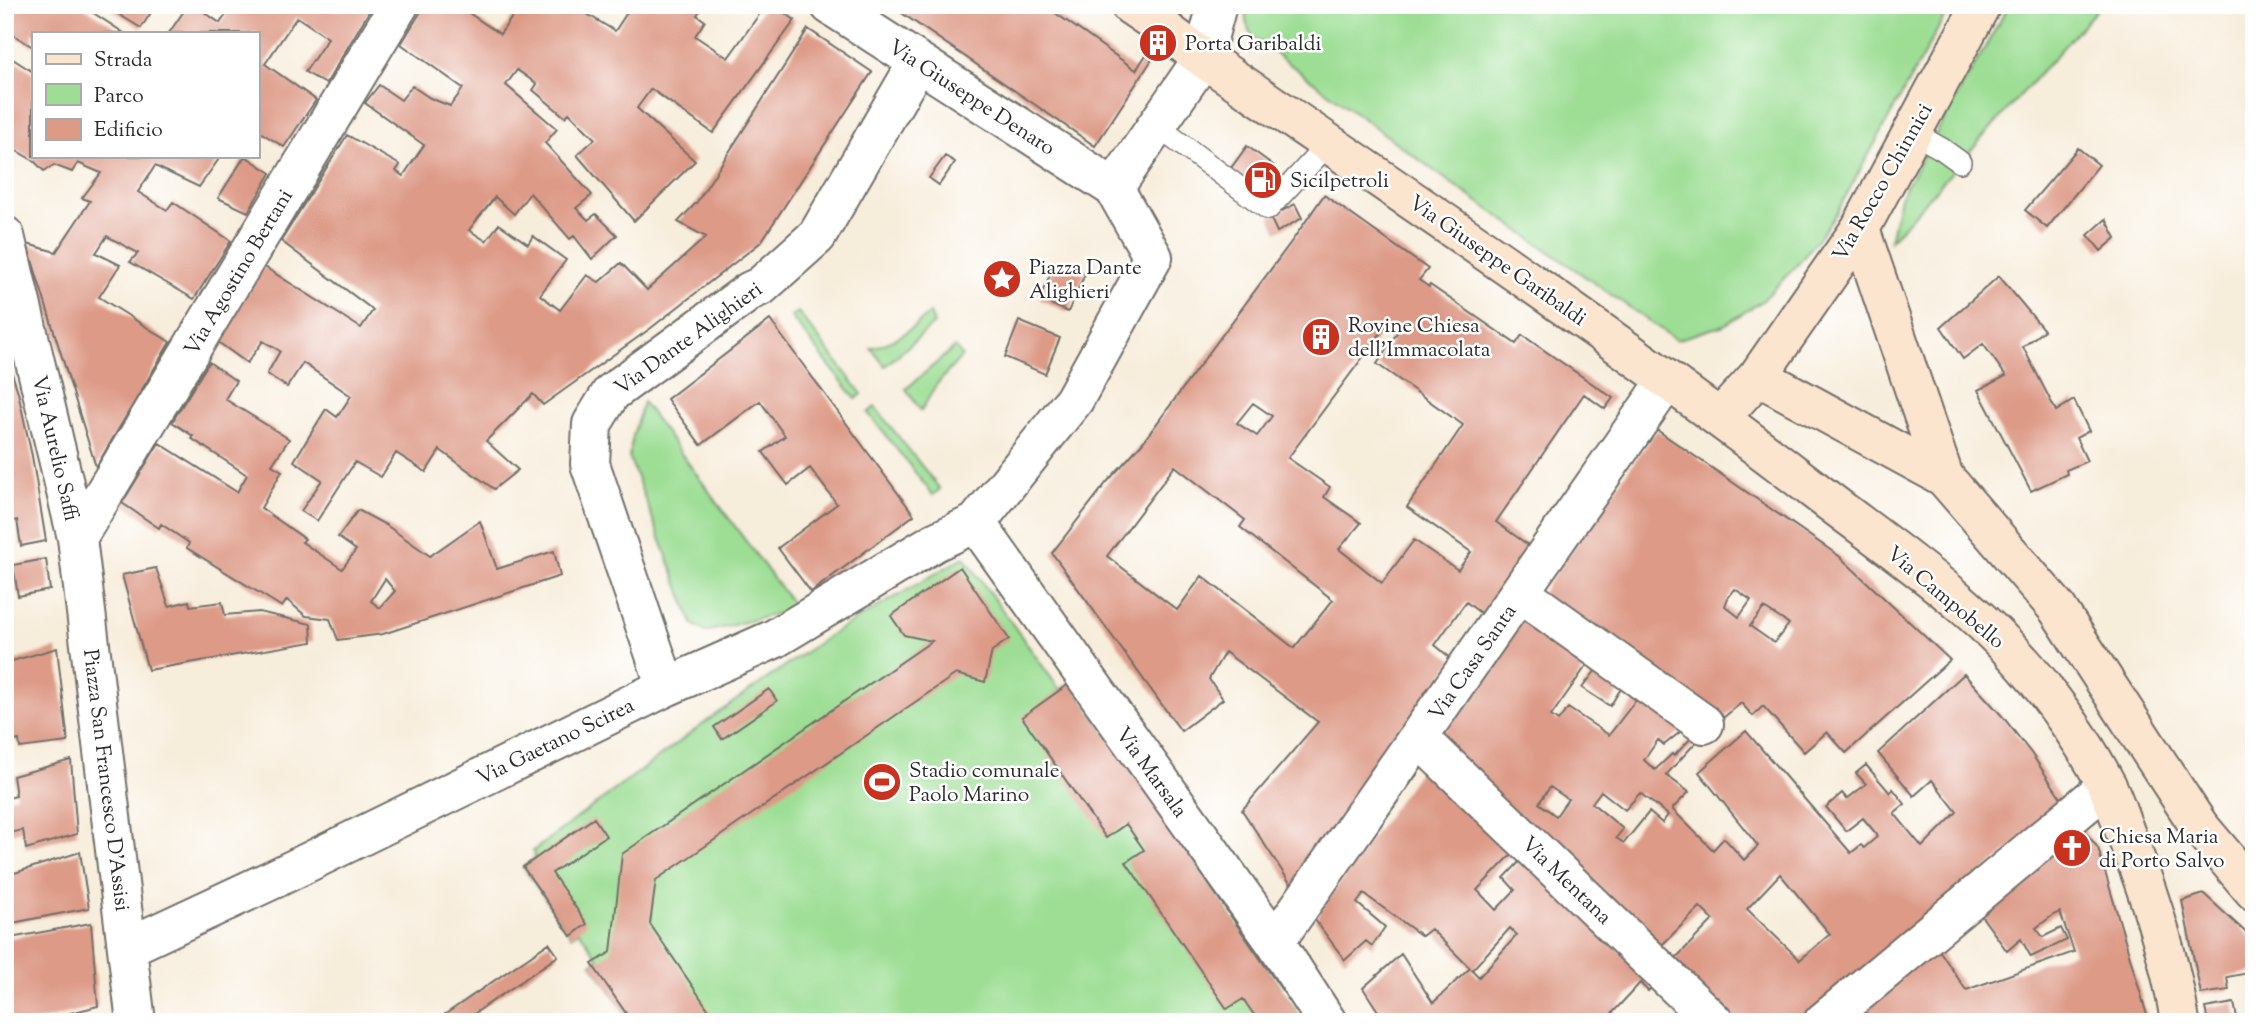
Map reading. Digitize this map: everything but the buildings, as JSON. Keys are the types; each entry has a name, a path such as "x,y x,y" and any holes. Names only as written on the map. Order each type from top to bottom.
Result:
{"main road":[{"name":"Via Giuseppe Garibaldi","path":"1130,5 1563,305 1720,418"},
{"name":"Via Rocco Chinnici","path":"1720,418 1758,376 1860,229 1982,5"},
{"path":"1860,229 1944,477"},
{"path":"1758,376 1944,477 2057,608 2200,826 2254,891"},
{"name":"Via Campobello","path":"1720,418 1994,631 2043,688 2107,786 2138,865 2180,1022"}],"street":[{"name":"Via Agostino Bertani","path":"77,538 399,5"},
{"name":"Via Giuseppe Denaro","path":"830,5 1114,188"},
{"path":"976,523 1074,400 1153,257 1114,188 1203,58 1217,5"},
{"name":"Via Dante Alighieri","path":"666,687 590,464 592,424 611,393 750,291 761,286 817,236 918,62"},
{"name":"Via Aurelio Saffi","path":"7,251 18,351 77,538"},
{"name":"Via Casa Santa","path":"1275,942 1667,381"},
{"name":"Via Gaetano Scirea","path":"128,947 254,889 666,687 774,639 935,542 976,523"},
{"name":"Via Marsala","path":"976,523 1275,942 1327,1022"},
{"name":"Piazza San Francesco D'Assisi","path":"77,538 136,1022"},
{"path":"1520,593 1704,724"},
{"name":"Via Mentana","path":"1419,738 1714,1022"},
{"path":"1823,1022 2107,786"}],"lane":[{"path":"1157,126 1268,209 1329,143"},
{"path":"1912,132 1960,162"}],"green space":[{"path":"1250,5 1951,5 1836,214 1799,263 1762,301 1724,325 1676,340 1444,178 1253,37 1246,18"},
{"path":"2009,5 2101,5 1890,241 1900,197"},
{"path":"798,312 862,394 856,399 791,317"},
{"path":"930,313 934,324 885,366 871,348 903,334"},
{"path":"955,347 962,356 936,385 921,411 906,389"},
{"path":"643,402 799,613 788,611 706,632 693,624 629,457"},
{"path":"875,407 940,489 933,495 868,413"},
{"name":"Stadio comunale Paolo Marino","path":"964,557 1060,690 1070,683 1304,1022 632,1022 592,964 598,958 579,931 571,936 523,867 535,858 533,851 718,713 830,635"}],"place":[{"name":"Porta Garibaldi","path":"1158,43"},
{"name":"Sicilpetroli","path":"1263,180"},
{"name":"Piazza Dante Alighieri","path":"1002,279"},
{"name":"Rovine Chiesa dell'Immacolata","path":"1321,337"},
{"name":"Stadio comunale Paolo Marino","path":"882,782"},
{"name":"Chiesa Maria di Porto Salvo","path":"2072,848"}]}
